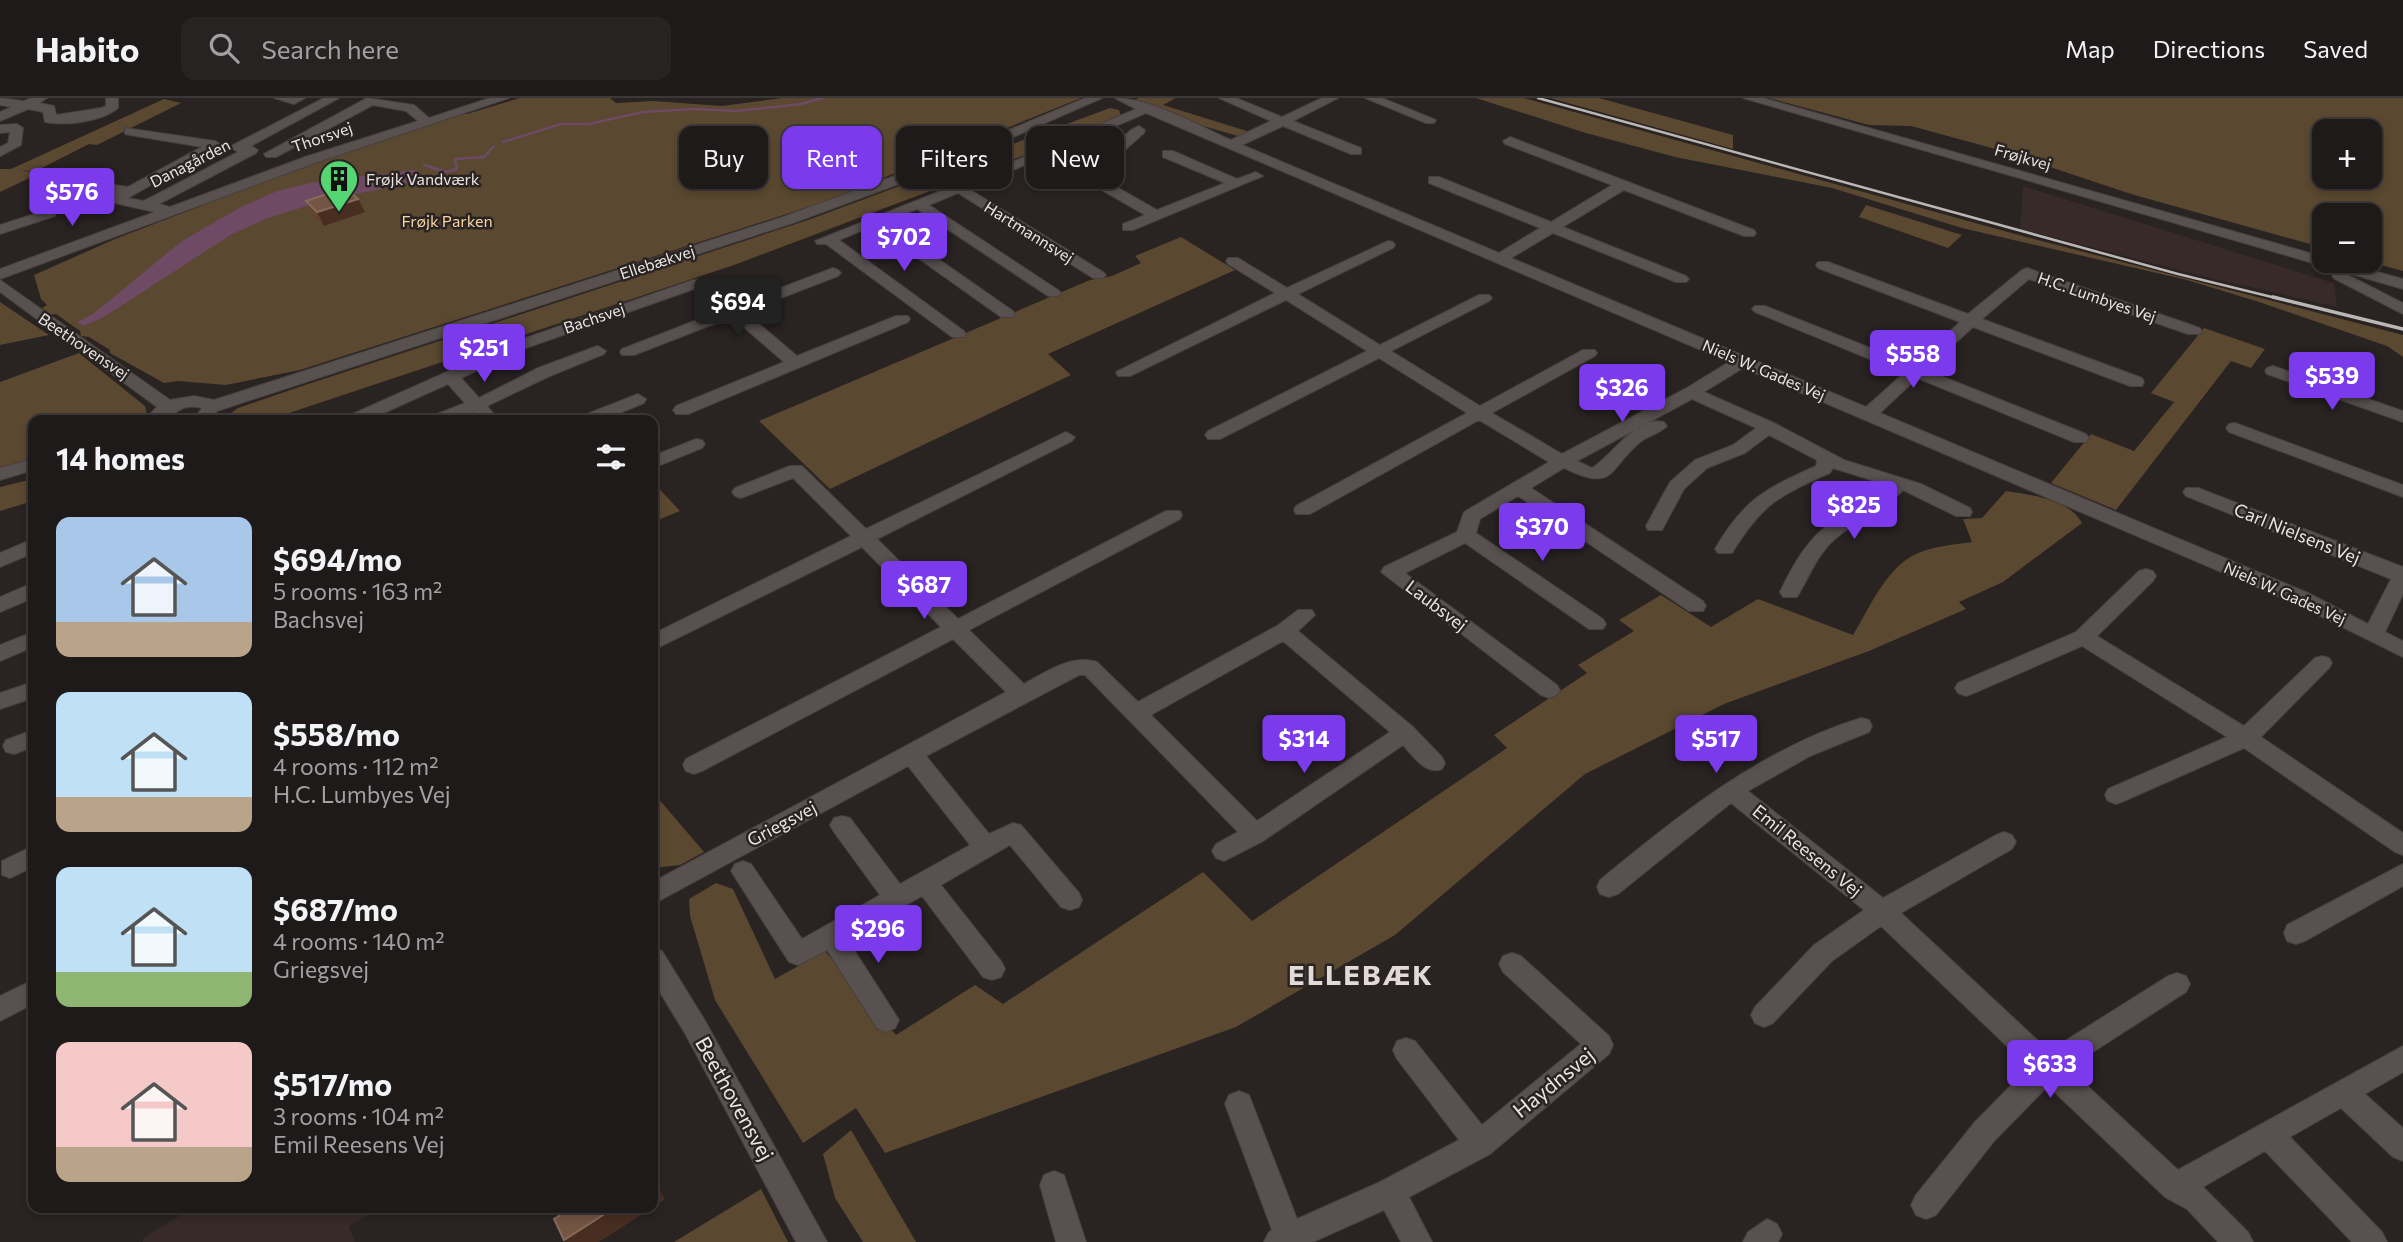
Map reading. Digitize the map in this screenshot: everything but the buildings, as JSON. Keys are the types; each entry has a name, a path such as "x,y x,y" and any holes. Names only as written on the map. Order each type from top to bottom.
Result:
{"street":[{"path":"0,117 41,98"},
{"path":"0,101 50,109 49,119 60,119 104,112 112,108 112,98"},
{"path":"280,98 299,98"},
{"name":"Danagården","path":"312,98 331,99"},
{"path":"271,154 374,98 377,102 410,108 425,121"},
{"path":"465,98 480,104"},
{"name":"Thorsvej","path":"172,211 310,159 503,98"},
{"name":"Ellebækvej","path":"206,414 788,219 940,164 1096,98"},
{"name":"Niels W. Gades Vej","path":"1121,98 2301,598 2403,650"},
{"path":"1225,98 1356,151"},
{"path":"1233,144 1332,98"},
{"path":"1371,98 1430,120"},
{"name":"Frøjkvej","path":"1749,98 1764,100 2403,283"},
{"name":"Danagården","path":"150,212 244,149 331,99"},
{"name":"Hartmannsvej","path":"1107,126 1148,108"},
{"path":"0,129 17,128 14,145 0,152"},
{"name":"Danagården","path":"131,131 310,159"},
{"path":"1124,132 1133,134 1124,144"},
{"path":"1510,141 1749,233"},
{"name":"Danagården","path":"172,211 150,212 115,200 215,145"},
{"path":"1168,154 1236,183"},
{"path":"1128,227 1256,176"},
{"name":"Danagården","path":"53,178 129,191"},
{"path":"1434,180 1681,279"},
{"path":"1500,258 1622,185"},
{"name":"Hartmannsvej","path":"958,334 826,240 960,189 1098,275"},
{"path":"1110,189 1155,215"},
{"path":"920,205 1053,293"},
{"path":"0,230 50,212"},
{"path":"0,274 70,255 150,212"},
{"path":"876,222 1007,314"},
{"path":"1124,372 1388,244"},
{"path":"2267,246 2319,267 2397,306"},
{"name":"Frøjkvej","path":"2267,246 2312,256"},
{"name":"Laubsvej","path":"1233,261 1546,454 1593,475 1611,464 1636,437 1690,401 1742,360"},
{"path":"1823,265 2136,382"},
{"path":"628,352 833,272"},
{"name":"H.C. Lumbyes Vej","path":"1869,414 1972,319 2027,273 2194,331"},
{"path":"2369,273 2403,283"},
{"name":"Beethovensvej","path":"0,274 36,313 130,377 168,407"},
{"name":"Bachsvej","path":"365,415 542,337 698,283 705,286 795,363"},
{"path":"2397,306 2389,294 2403,283"},
{"path":"1214,435 1484,298"},
{"path":"1760,309 2080,438"},
{"path":"682,410 902,319"},
{"name":"Bachsvej","path":"450,415 544,372 598,351"},
{"path":"1303,510 1589,353"},
{"path":"2273,371 2403,417"},
{"path":"450,376 486,415"},
{"path":"601,415 638,399"},
{"path":"159,415 168,407 195,401 208,404 206,414"},
{"path":"1690,401 1768,427 1827,458 1915,488 1963,512"},
{"name":"Laubsvej","path":"1549,690 1391,572 1466,535 1471,516 1563,461 1690,401"},
{"path":"1655,526 1676,486 1701,464 1739,449 1768,427"},
{"path":"2235,428 2403,491"},
{"path":"658,641 1066,437"},
{"path":"658,461 696,444"},
{"path":"1725,549 1738,522 1769,494 1824,469 1827,458"},
{"path":"0,474 28,466"},
{"path":"741,492 796,470 1021,694"},
{"path":"1790,592 1808,554 1846,521 1886,499 1899,483"},
{"path":"1518,488 1696,606"},
{"name":"Carl Nielsens Vej","path":"2192,492 2403,575 2374,633"},
{"path":"694,765 1172,515"},
{"path":"1466,535 1596,624"},
{"path":"0,561 28,547"},
{"path":"1966,688 2083,637 2146,576"},
{"path":"0,605 28,592"},
{"path":"1135,714 1284,631 1305,615"},
{"path":"1284,631 1405,733 1434,763"},
{"path":"2083,637 2246,738 2403,845"},
{"path":"0,654 28,641"},
{"path":"2116,795 2246,738 2322,663"},
{"name":"Griegsvej","path":"658,891 1021,694 1076,667 1090,667 1255,834"},
{"path":"0,701 28,692"},
{"name":"Emil Reesens Vej","path":"1609,887 1671,835 1732,791 1800,751 1861,726"},
{"path":"1224,851 1255,834 1405,733"},
{"path":"912,754 986,848"},
{"name":"Emil Reesens Vej","path":"1732,791 1882,911 2175,1186 2197,1199 2238,1242"},
{"name":"Griegsvej","path":"842,825 896,898"},
{"name":"Griegsvej","path":"743,871 798,954 1013,832 1070,900"},
{"name":"Emil Reesens Vej","path":"1764,1015 1823,953 1882,911 2004,842"},
{"path":"10,868 28,859"},
{"path":"2296,933 2403,874"},
{"path":"925,882 992,969"},
{"path":"831,936 886,1020"},
{"name":"Haydnsvej","path":"1239,1104 1284,1240 1390,1192 1480,1144 1601,1045 1512,964"},
{"name":"Beethovensvej","path":"658,967 695,1027 812,1242"},
{"path":"1926,1205 1985,1131 2049,1066 2178,984"},
{"path":"0,1009 28,994"},
{"path":"1406,1050 1480,1144"},
{"path":"2175,1186 2403,1058"},
{"path":"2344,1092 2403,1147"},
{"path":"2268,1134 2372,1242"},
{"path":"1054,1185 1071,1242"},
{"path":"1390,1192 1416,1242"}],"shaded area":[{"path":"416,170 422,177 402,185 329,199 268,218 232,234 104,317 83,326 77,322 93,314 182,241 241,207 277,191 310,183"},
{"path":"2023,186 2334,283 2337,307 2210,278 2020,229"},
{"path":"184,1213 372,1213 349,1226 355,1242 143,1242 143,1238"}],"green space":[{"name":"Frøjk Parken","path":"520,98 610,98 616,103 653,101 722,106 782,98 1081,98 1012,126 896,126 896,173 882,178 882,126 782,126 782,189 856,189 821,203 300,370 226,385 178,381 164,383 110,353 110,350 89,337 81,336 80,331 56,314 49,315 42,308 47,305 41,299 34,275 115,239 289,172 440,119"},
{"path":"1176,98 1163,105 1250,132 1241,137 1183,120 1136,100"},
{"path":"1476,98 1524,98 2015,234 2403,335 2403,357 2387,346 2187,280 1962,228 1832,188 1675,157 1586,133"},
{"path":"1550,98 1599,98 1733,135 1733,149"},
{"path":"1769,98 2403,98 2403,271 2382,265 2382,203 2312,203 2312,245 2131,194 1999,150 1911,126 1869,125"},
{"path":"164,99 181,103 97,145 89,144 34,172 18,169 38,174 0,192 0,169 11,169"},
{"path":"1110,108 1119,110 1121,116 1100,126 1061,126"},
{"path":"1026,139 1026,155 1012,160 1012,144"},
{"path":"896,187 935,189 734,265 283,415 229,415 238,408 808,220"},
{"path":"1866,205 1962,235 1948,248 1859,217"},
{"path":"1181,237 1235,270 1048,354 1071,375 830,489 759,421 1090,280 1112,276 1141,263 1135,256"},
{"path":"0,302 49,335 0,345"},
{"path":"2204,328 2265,349 2251,368 2231,361 2116,510 2051,483 2091,434 2134,451 2174,402 2151,393"},
{"path":"79,353 145,406 147,414 28,415 28,461 0,471 0,382"},
{"path":"28,480 28,503 0,511 0,487"},
{"path":"658,487 680,511 658,520"},
{"path":"2006,491 2059,503 2068,508 2082,523 2003,582 1959,602 1966,609 1869,651 1724,704 1585,774 1395,935 1236,1027 885,1153 856,1108 803,1143 715,1000 690,916 689,899 716,883 733,889 775,979 825,951 896,1035 975,985 1003,1004 1203,872 1252,921 1507,748 1494,735 1587,673 1578,665 1634,631 1619,620 1661,595 1711,627 1758,599 1853,635 1893,571 1912,556 1926,550 1972,542 1963,519 1982,518"},
{"path":"658,798 704,852 680,865 658,867"},
{"path":"851,1130 916,1242 863,1242 835,1198 823,1154"},
{"path":"761,1189 788,1242 674,1242"}],"waterway":[{"path":"503,142 561,124 589,124 643,112 694,109 737,111 801,104 822,98"},
{"path":"424,165 446,172 457,169 455,159 484,157 494,146"}],"railway":[{"path":"1538,98 2178,274 2280,299"},
{"path":"2273,297 2403,329"}],"place":[{"name":"Frøjk Vandværk","path":"339,213"}],"district":[{"name":"ELLEBÆK","path":"1361,975"}]}
